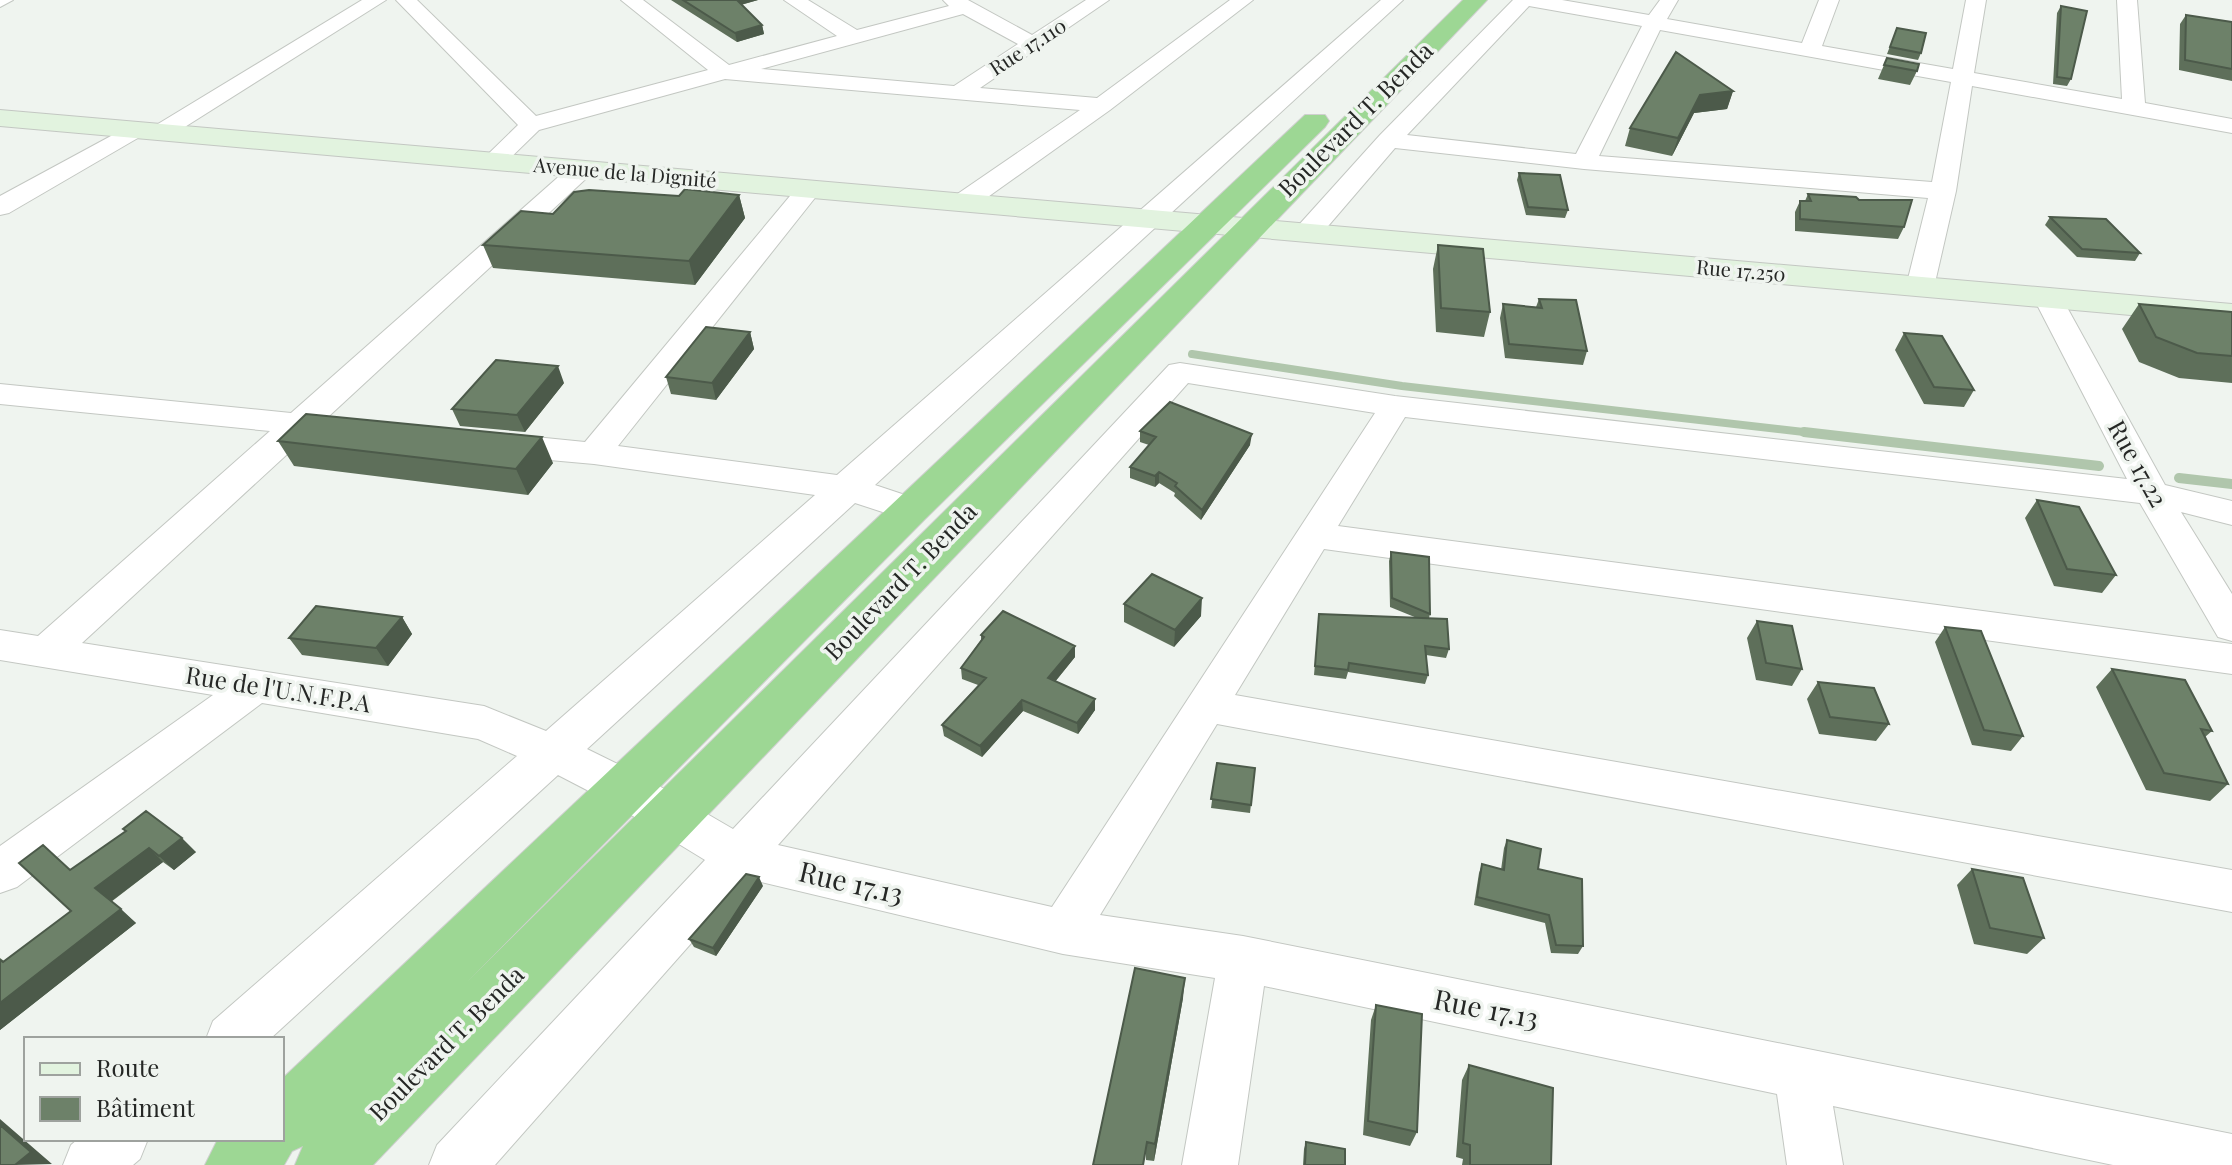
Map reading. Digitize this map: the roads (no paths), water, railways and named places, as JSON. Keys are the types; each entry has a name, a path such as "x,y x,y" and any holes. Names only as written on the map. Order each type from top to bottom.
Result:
{"highway":[{"name":"Boulevard T. Benda","path":"284,1121 910,509 1441,0"},
{"name":"Boulevard T. Benda","path":"328,1165 1476,0"},
{"path":"238,1165 263,1141"}],"street":[{"path":"0,207 148,131 376,0"},
{"path":"406,0 531,125"},
{"path":"631,0 726,73 1102,105"},
{"path":"794,0 855,38"},
{"name":"Rue 17.110","path":"956,94 1099,0"},
{"path":"962,203 1102,105 1243,0"},
{"path":"234,1037 1393,0"},
{"path":"1307,233 1389,140 1526,0 2232,126"},
{"path":"1584,162 1654,22 1671,0"},
{"path":"1809,52 1829,0"},
{"path":"1920,287 1943,191 1960,78 1976,0"},
{"path":"2127,0 2134,109"},
{"path":"492,162 531,125 855,38 959,4 1033,44"},
{"name":"Avenue de la Dignité","path":"0,118 1250,228"},
{"path":"1389,140 1584,162 1943,191"},
{"path":"49,650 582,169"},
{"path":"594,453 809,189"},
{"name":"Rue 17.250","path":"1250,228 2232,314"},
{"name":"Rue 17.22","path":"2048,297 2152,493 2232,627"},
{"path":"457,1165 1180,372 1395,406 2152,493 2232,513"},
{"path":"0,394 375,432"},
{"path":"1063,932 1395,406"},
{"path":"469,441 594,453 846,488 910,509"},
{"path":"1313,535 2232,659"},
{"name":"Rue de l'U.N.F.P.A","path":"0,645 49,650 253,688 484,723 626,789"},
{"path":"0,872 253,688"},
{"path":"1205,706 2232,891"},
{"name":"Rue 17.13","path":"626,789 740,857 1063,932 1243,959 1800,1072 2174,1157 2232,1162"},
{"path":"1210,1165 1243,959"},
{"path":"1800,1072 1815,1165"},
{"path":"91,1165 118,1141"}],"waterway":[{"path":"1192,354 1402,386 1821,434"},
{"path":"1804,432 2099,466"},
{"path":"2179,478 2232,484"}]}
